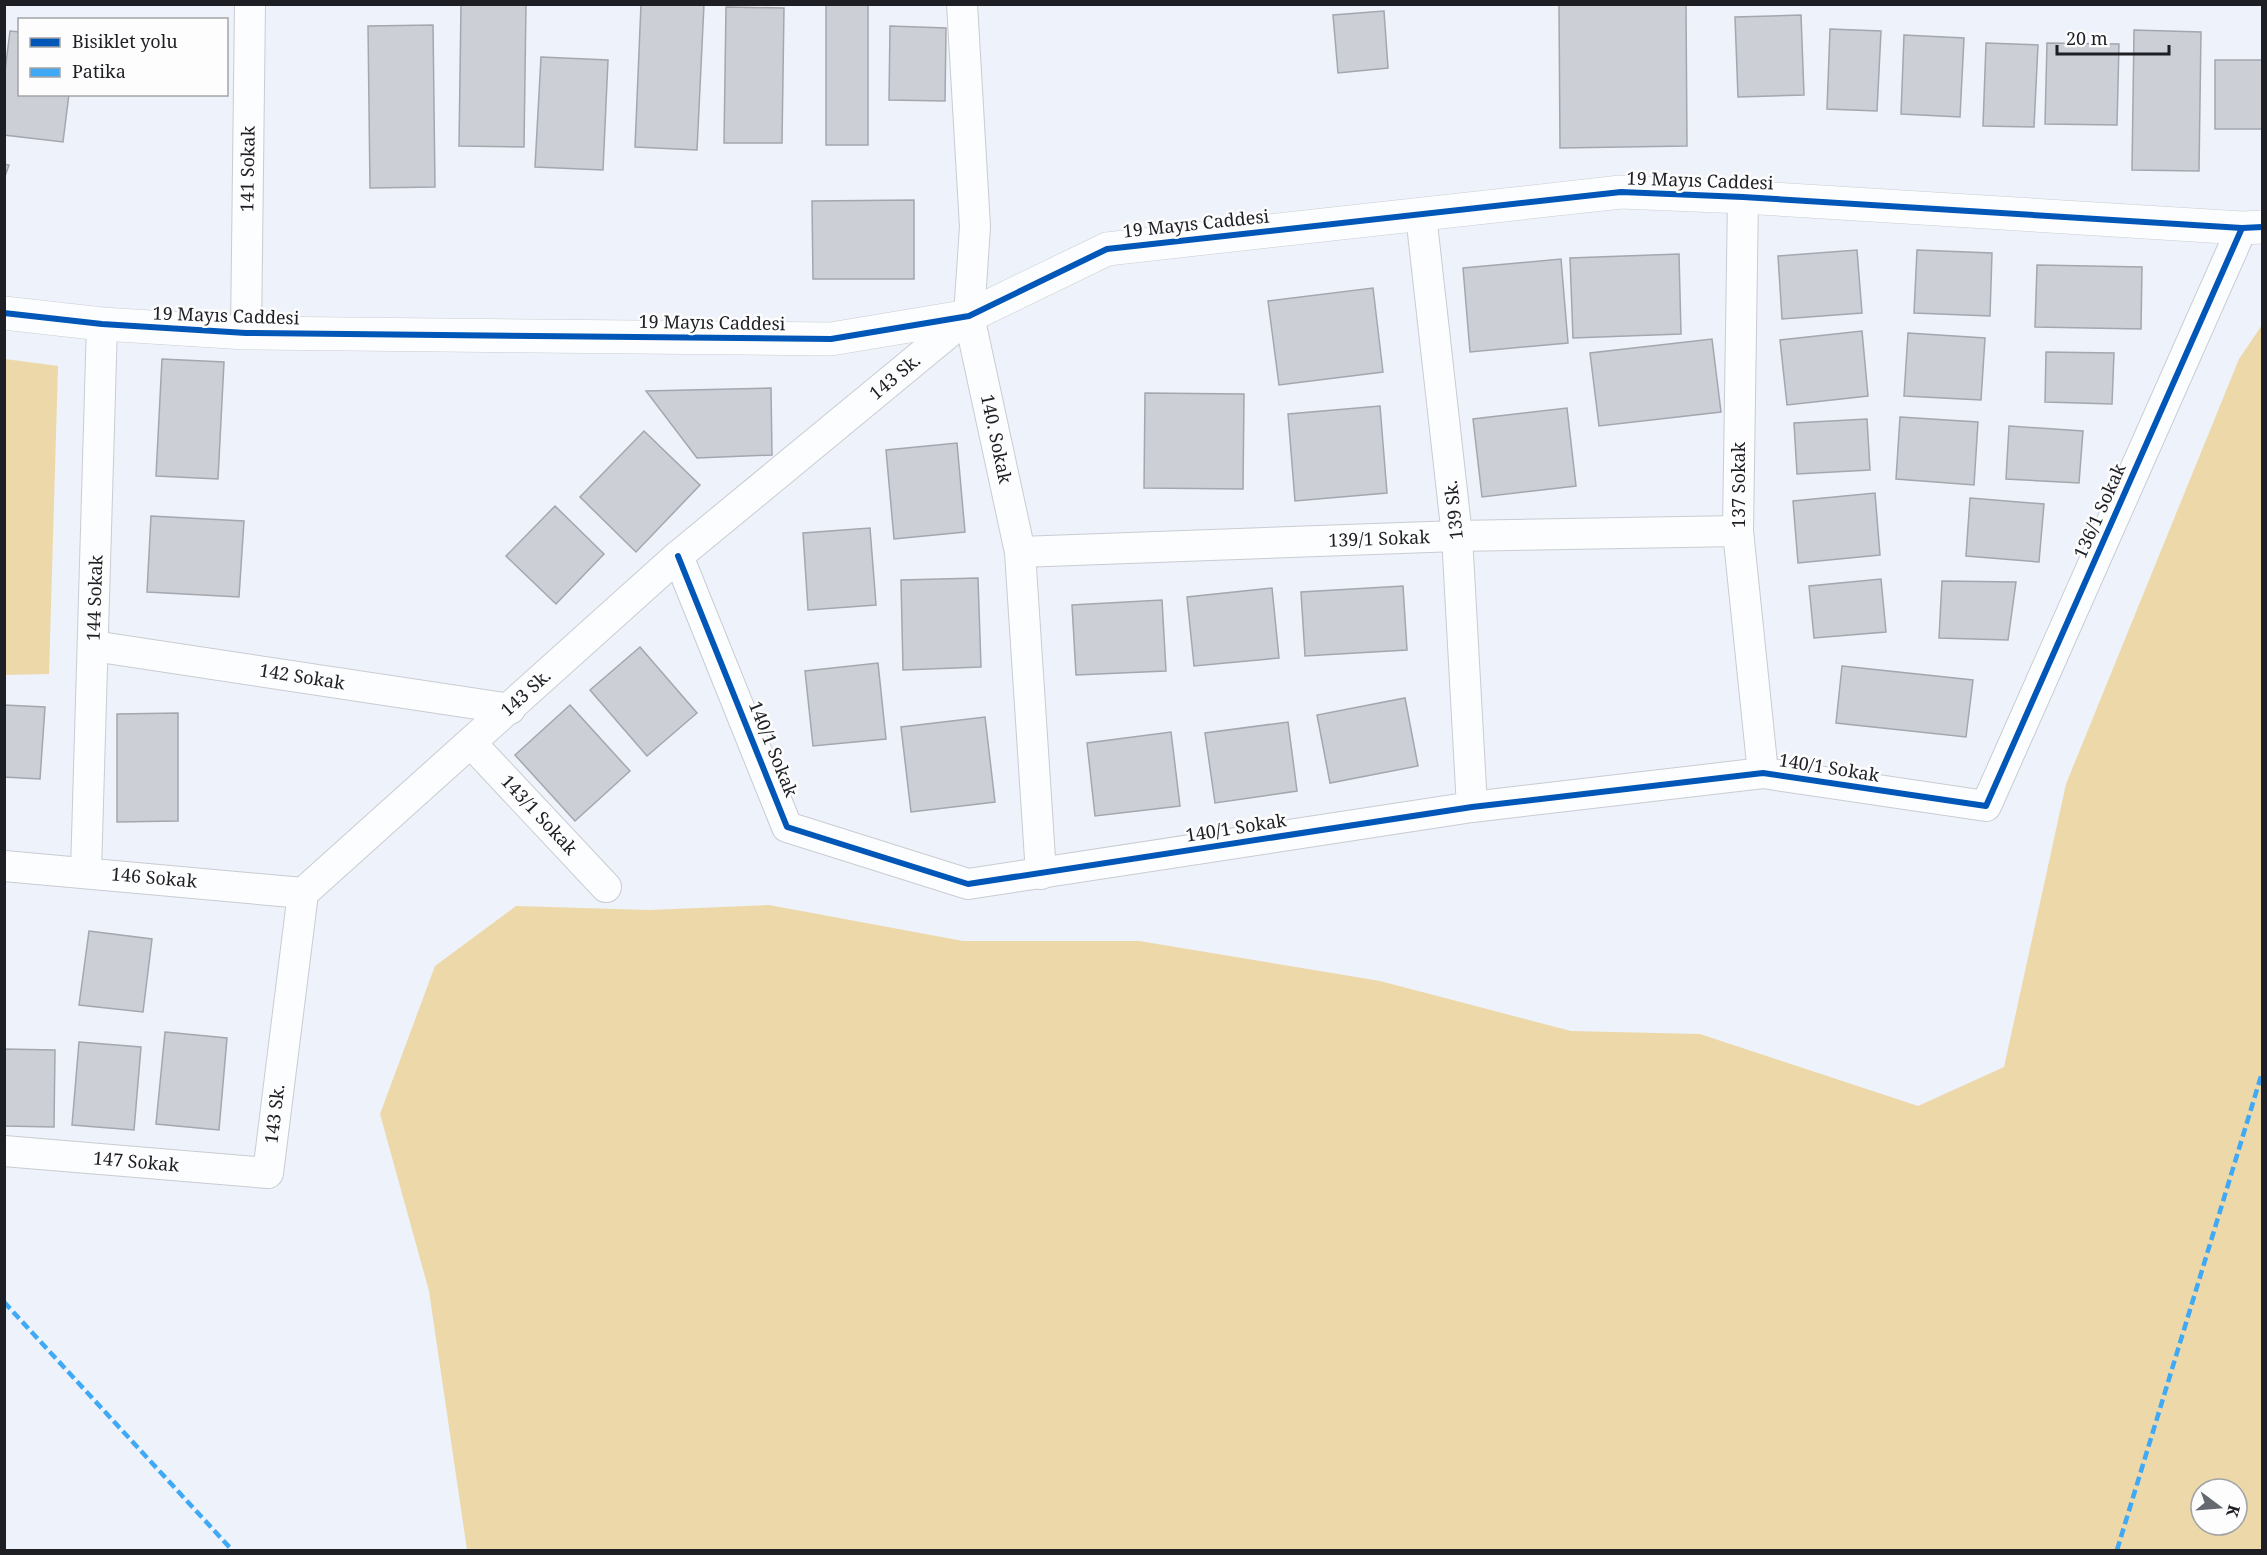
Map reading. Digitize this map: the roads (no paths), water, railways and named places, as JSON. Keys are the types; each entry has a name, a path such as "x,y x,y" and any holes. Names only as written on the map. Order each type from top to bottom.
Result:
{"street":[{"name":"141 Sokak","path":"246,333 250,4"},
{"name":"140. Sokak","path":"962,4 975,227 969,316 1020,552 1041,874"},
{"name":"19 Mayıs Caddesi","path":"4,313 102,324 246,333 831,339 969,316 1107,249 1621,192 1743,197 2252,228"},
{"name":"137 Sokak","path":"1743,197 1738,531 1763,773"},
{"name":"139 Sk.","path":"1421,215 1457,536 1472,807"},
{"name":"136/1 Sokak","path":"1986,806 2252,228"},
{"name":"143 Sk.","path":"268,1173 303,892 510,709 678,556 969,316"},
{"name":"144 Sokak","path":"86,872 102,324"},
{"name":"139/1 Sokak","path":"1020,552 1457,536 1738,531"},
{"name":"140/1 Sokak","path":"678,556 787,826 968,884 1472,807 1763,773 1986,806"},
{"name":"142 Sokak","path":"93,646 510,709"},
{"name":"143/1 Sokak","path":"471,742 606,887"},
{"name":"146 Sokak","path":"4,866 303,892"},
{"name":"147 Sokak","path":"4,1151 268,1173"}]}
